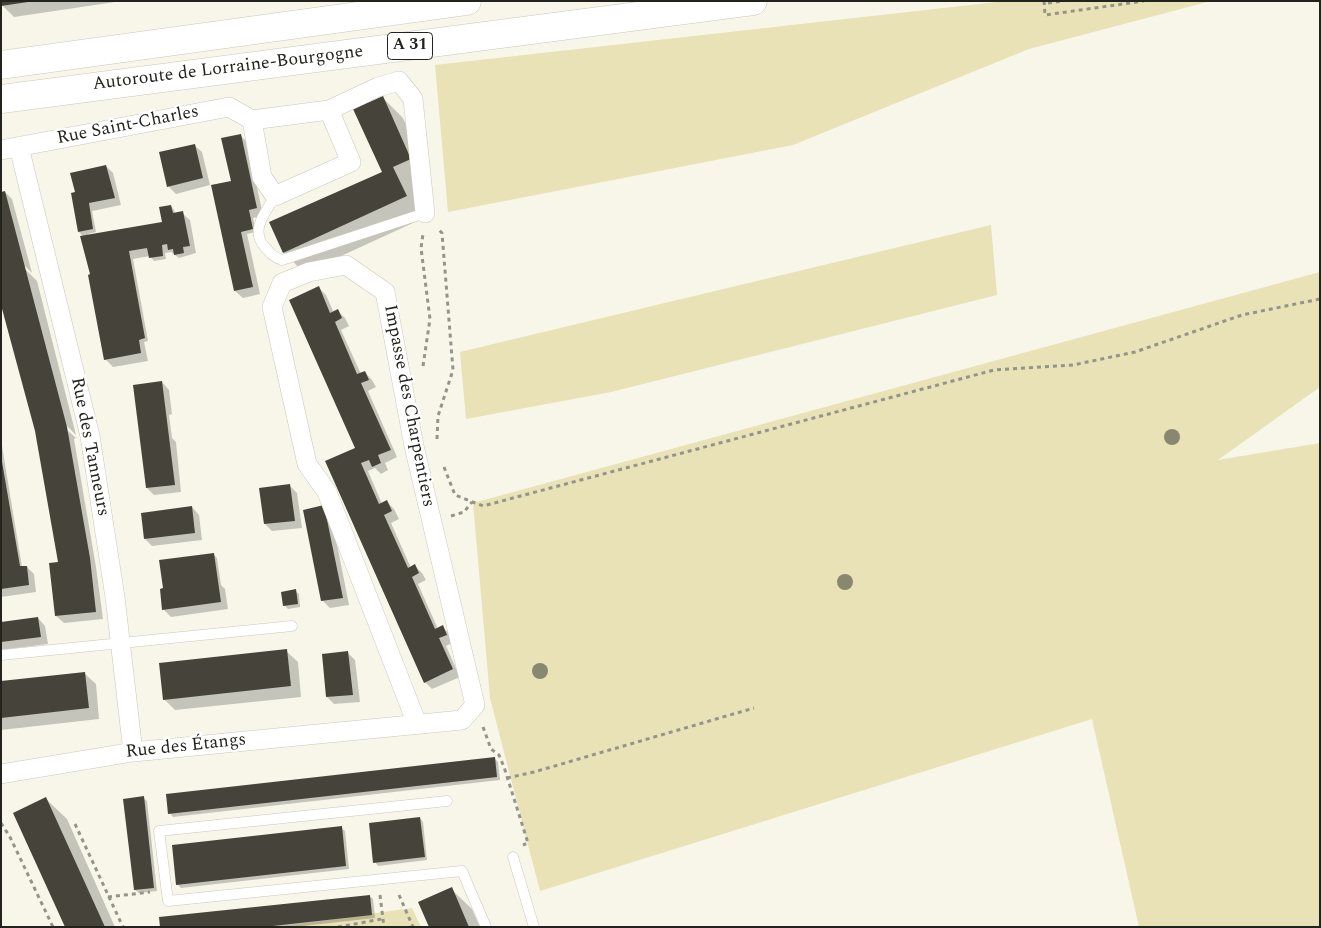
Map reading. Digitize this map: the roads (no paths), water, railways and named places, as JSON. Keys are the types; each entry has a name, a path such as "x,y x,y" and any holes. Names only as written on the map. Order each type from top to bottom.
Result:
{"highway":[{"name":"Autoroute de Lorraine-Bourgogne","path":"1,65 467,1"},
{"name":"Autoroute de Lorraine-Bourgogne","path":"1,99 753,1"}],"street":[{"path":"329,110 351,162 274,196 262,176 252,120 329,110 378,87 399,80 413,100 425,213"},
{"name":"Rue Saint-Charles","path":"10,148 229,107 252,120"},
{"name":"Rue des Tanneurs","path":"10,148 90,436 120,642 133,752"},
{"name":"Impasse des Charpentiers","path":"346,265 385,292 414,446 474,705 462,720 417,724 327,492 307,464 272,307 282,283 309,272 346,265"},
{"name":"Rue des Étangs","path":"1,774 133,752 417,724"}],"lane":[{"path":"274,196 257,229 258,239 273,257 282,260 425,213"},
{"path":"1,655 292,626"},
{"path":"447,801 159,830 168,900 462,871 486,927"},
{"path":"513,857 534,927"}]}
